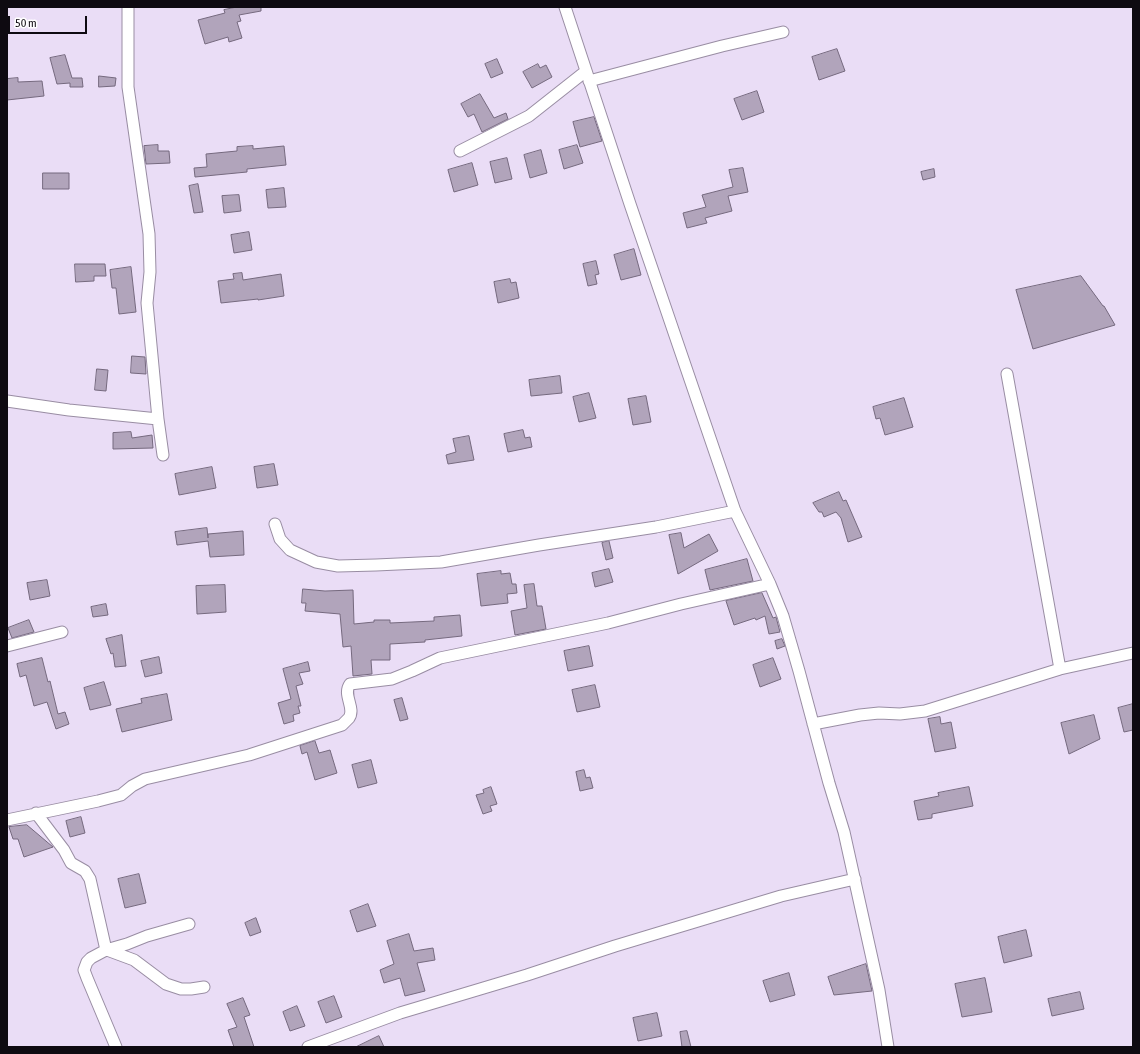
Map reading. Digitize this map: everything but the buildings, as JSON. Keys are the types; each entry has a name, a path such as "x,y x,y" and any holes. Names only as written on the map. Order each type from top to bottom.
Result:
{"street":[{"path":"128,7 128,87 149,234 150,272 147,302 158,419 163,455"},
{"path":"565,7 735,511 770,584 783,616 844,832 879,990 888,1047"},
{"path":"460,151 529,116 588,76 783,32"},
{"path":"1007,374 1060,669"},
{"path":"7,401 69,410 158,419"},
{"path":"275,524 280,539 290,550 316,562 338,566 376,565 441,562 656,527 735,511"},
{"path":"7,820 121,795 132,786 145,779 249,755 342,725 350,717 347,690 350,684 392,679 440,658 608,623 681,604 770,584"},
{"path":"7,646 62,632"},
{"path":"813,724 860,715 925,712 1060,669 1133,652"},
{"path":"36,813 64,850 71,863 85,871 90,879 106,950"},
{"path":"308,1047 400,1013 527,975 615,946 782,896 854,879"},
{"path":"116,1047 84,970 87,962 91,958 106,950 189,924"},
{"path":"106,950 134,960 166,984 191,989 204,987"}]}
